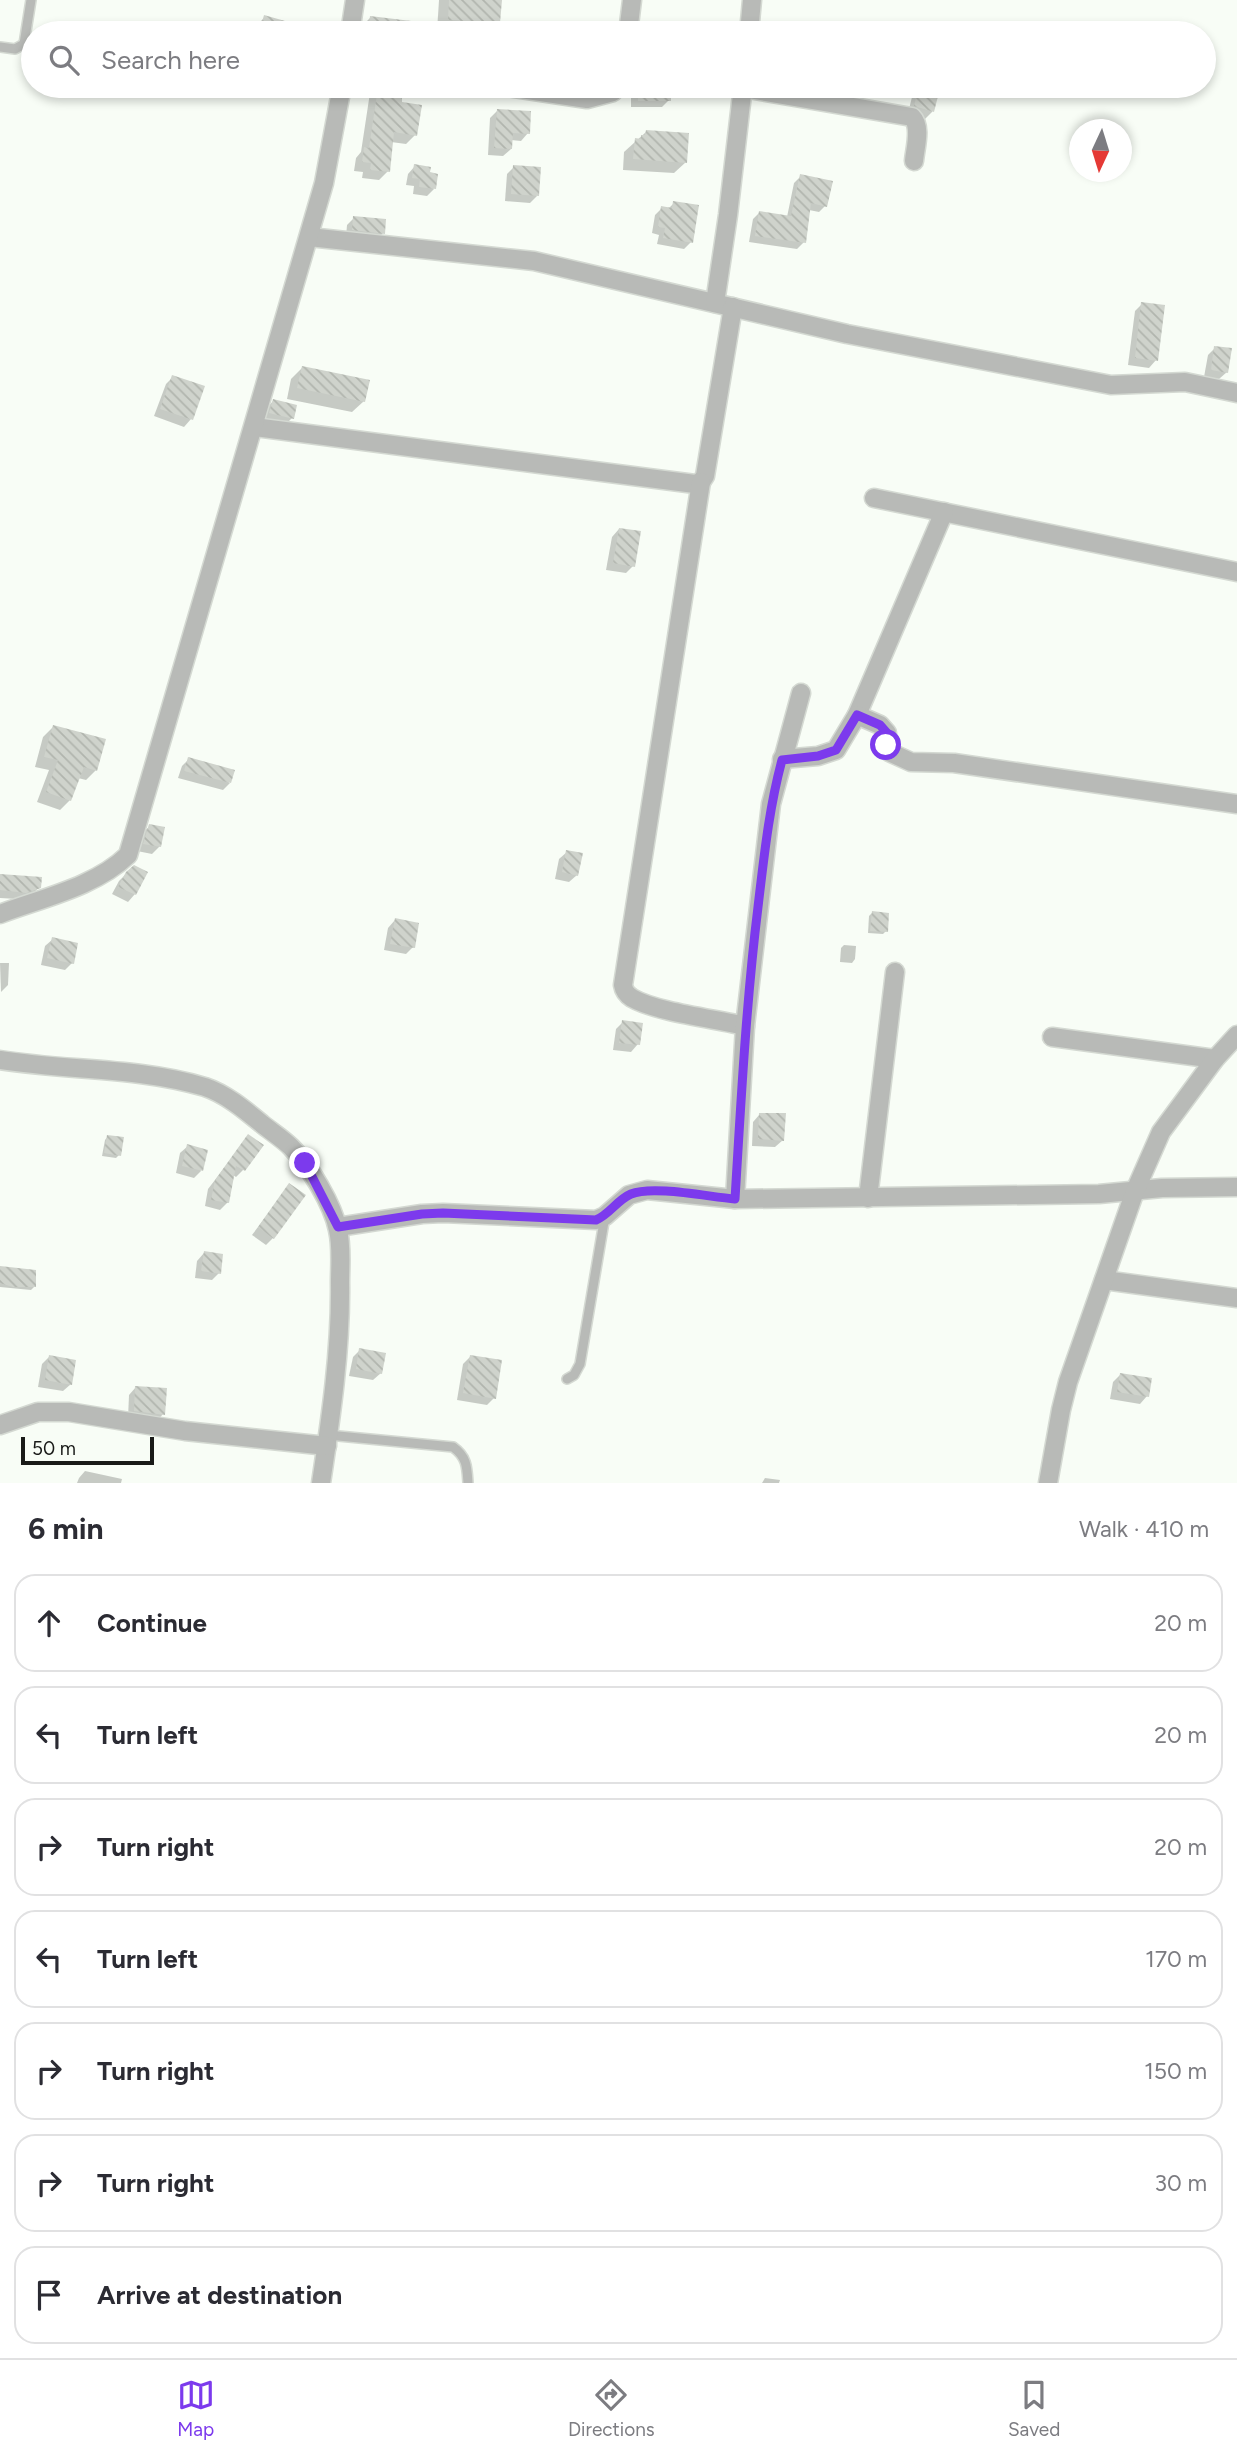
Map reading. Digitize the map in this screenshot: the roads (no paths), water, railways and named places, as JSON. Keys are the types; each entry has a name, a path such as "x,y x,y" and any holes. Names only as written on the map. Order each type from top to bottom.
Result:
{"street":[{"path":"352,21 355,0"},
{"path":"629,21 632,0"},
{"path":"750,21 752,0"},
{"path":"0,914 72,888 116,867 128,855 309,237 324,183 340,98"},
{"path":"715,303 742,98"},
{"path":"805,98 912,117 918,128 914,161"},
{"path":"309,237 534,261 847,334 1111,385 1185,382 1237,393"},
{"path":"733,307 705,476 701,482 623,985 631,997 650,1005 745,1026"},
{"path":"254,427 695,484 701,482"},
{"path":"874,498 1237,572"},
{"path":"782,760 818,756 836,750 857,715 944,512"},
{"path":"735,1199 745,1026 771,804 801,693"},
{"path":"857,715 880,725 887,733 886,745 889,752 911,762 954,764 1237,804"},
{"path":"868,1198 895,972"},
{"path":"1048,1483 1068,1382 1135,1191 1161,1132 1215,1059 1237,1035"},
{"path":"1052,1037 1215,1059"},
{"path":"0,1060 47,1067 144,1073 206,1087 223,1095 291,1146 305,1163 338,1227 340,1316 328,1441 321,1483"},
{"path":"338,1227 433,1214 596,1220 605,1216 629,1195 648,1190 735,1199 1085,1194 1162,1188 1237,1187"},
{"path":"1104,1280 1237,1298"},
{"path":"0,1425 38,1412 69,1412 185,1431 328,1441"}],"lane":[{"path":"28,21 31,0"},
{"path":"0,47 15,48 21,45"},
{"path":"567,1379 578,1371 580,1364 605,1216"},
{"path":"328,1441 453,1447 462,1453 467,1464 468,1483"}]}
